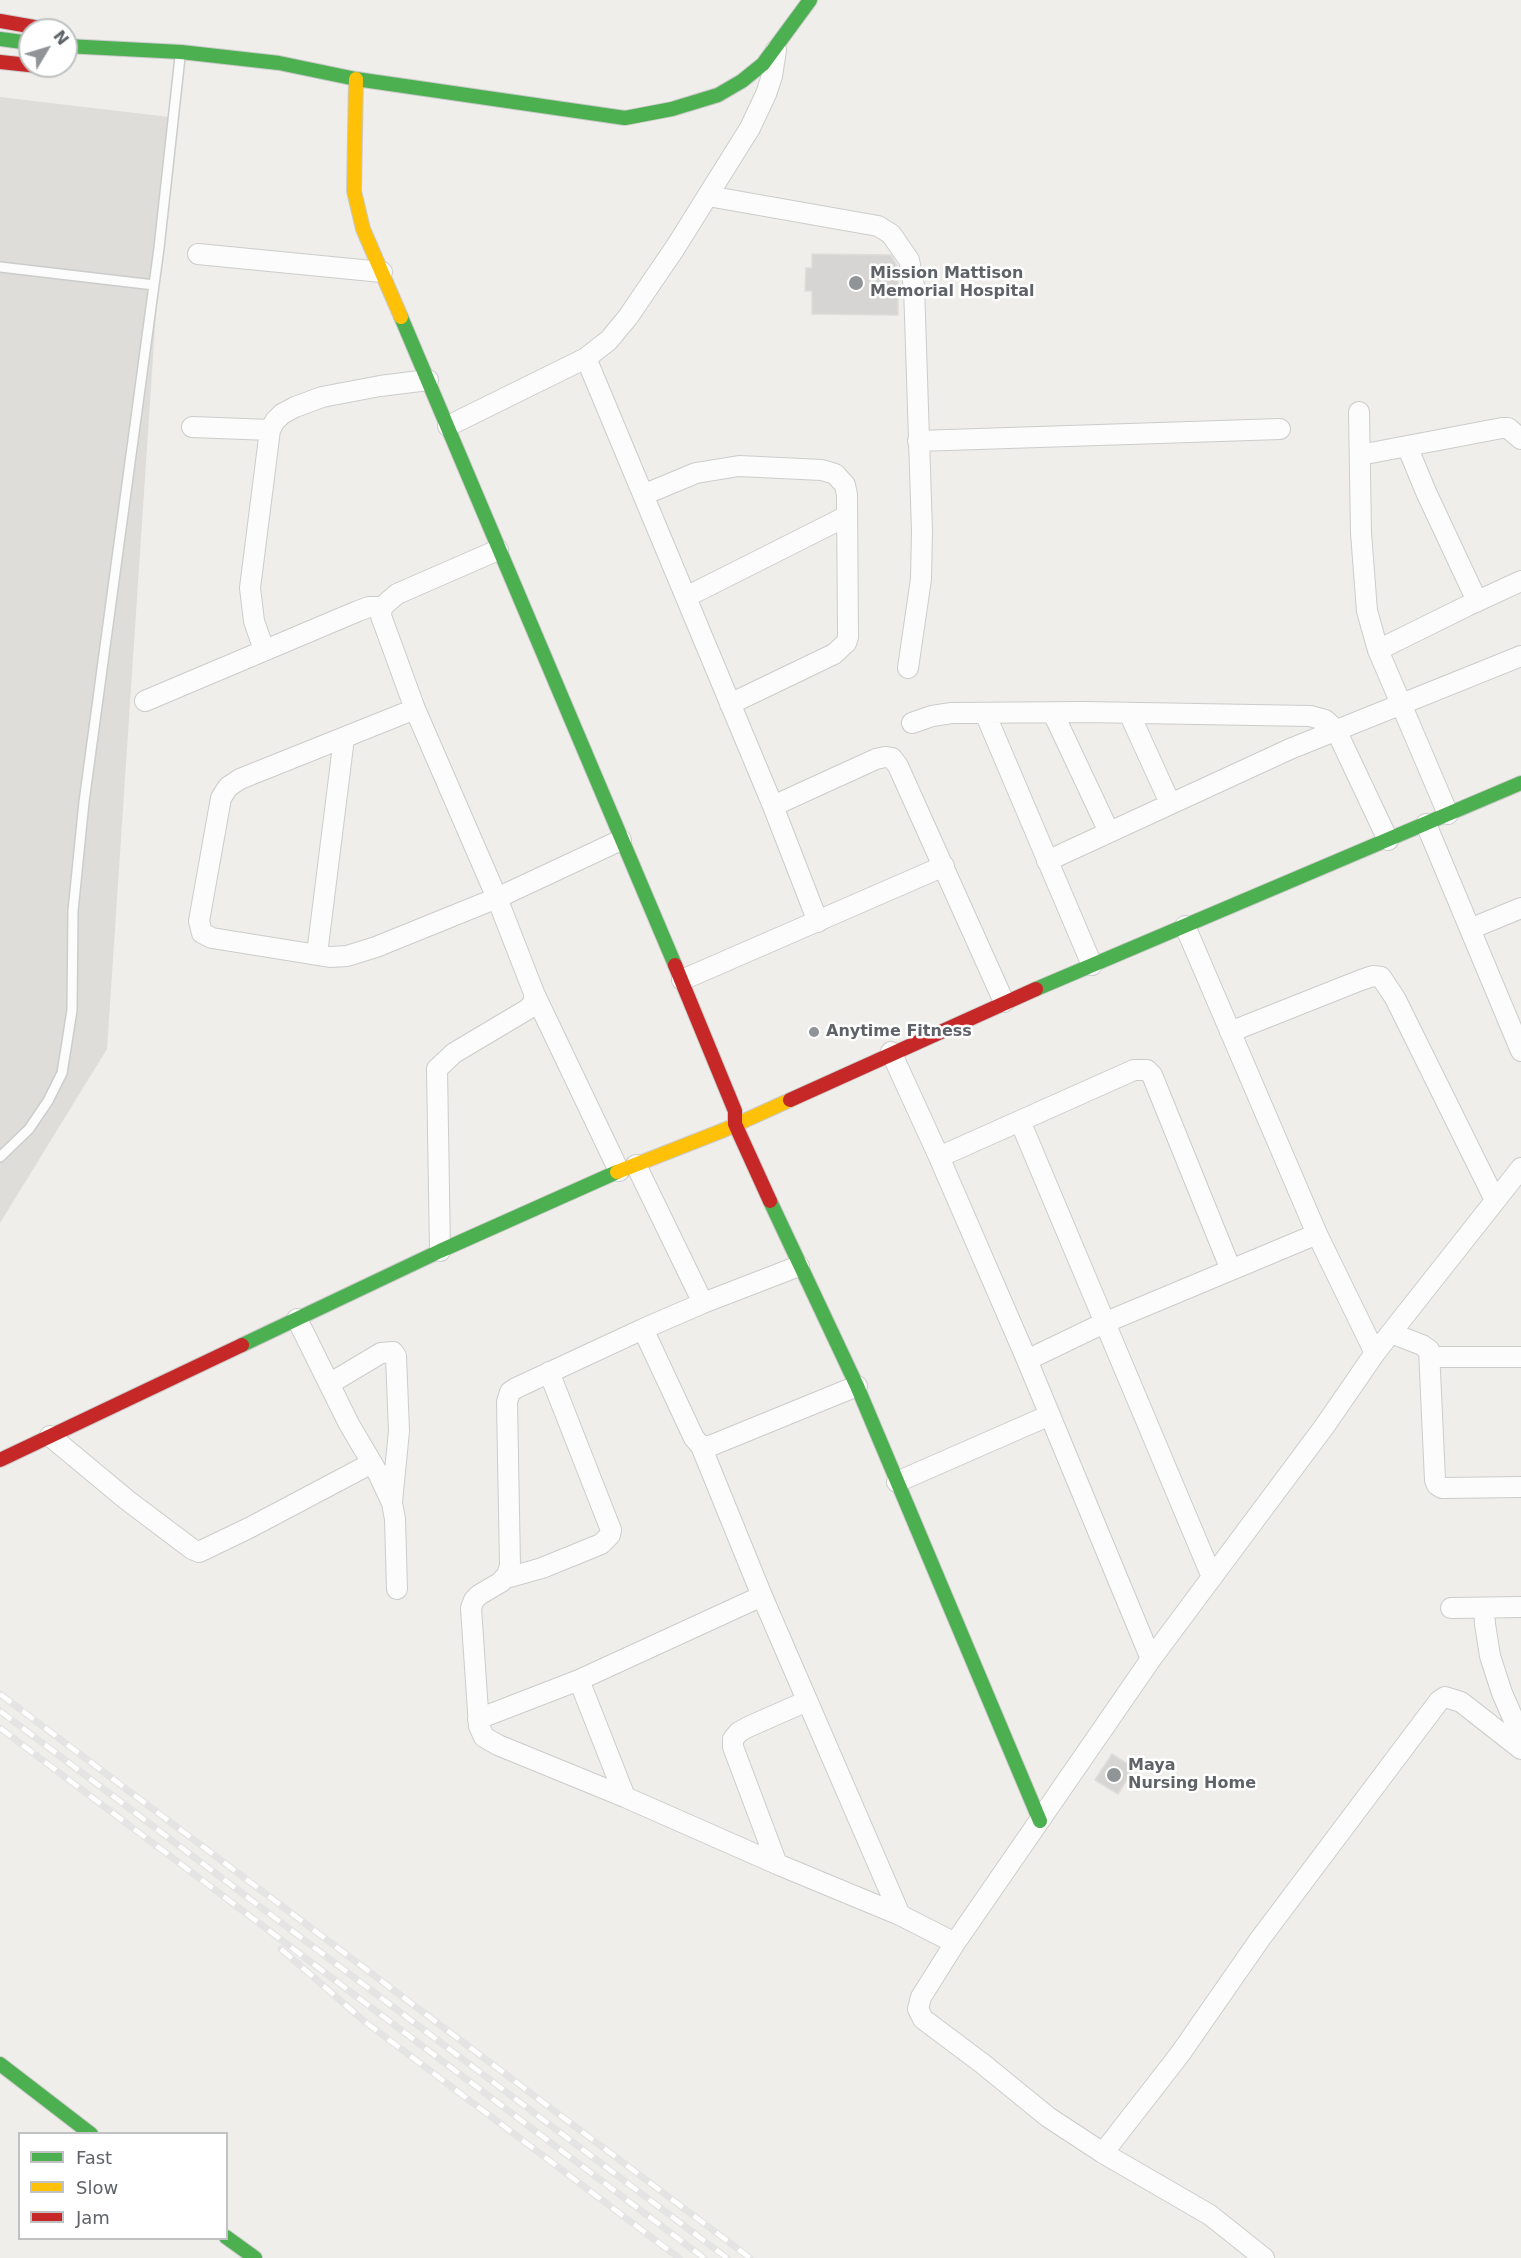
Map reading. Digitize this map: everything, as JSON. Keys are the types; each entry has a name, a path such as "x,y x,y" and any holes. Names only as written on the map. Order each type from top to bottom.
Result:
{"street":[{"path":"78,47 181,51 279,63 356,79 625,118 672,109 718,95 742,81 763,64 810,0"},
{"path":"0,21 18,24"},
{"path":"78,42 95,49"},
{"path":"448,426 586,358 609,340 628,318 750,128 772,76 777,45"},
{"path":"78,54 95,49"},
{"path":"0,62 18,65"},
{"path":"356,79 354,191 363,229 682,980 735,1111 735,1124 856,1386 1040,1821"},
{"path":"708,196 810,216 878,226 891,234 909,260 914,286 921,498 921,579 908,668"},
{"path":"198,254 382,272"},
{"path":"586,358 773,806 818,922"},
{"path":"264,650 254,621 250,588 270,430 282,414 307,402 380,386 428,380"},
{"path":"1359,412 1367,611 1378,650 1448,814"},
{"path":"192,427 270,430"},
{"path":"1360,455 1508,428 1521,439"},
{"path":"918,441 1280,429"},
{"path":"1407,446 1477,601"},
{"path":"643,495 696,473 726,467 822,470 835,474 844,485 847,516 848,637 846,643 834,654 730,704"},
{"path":"686,597 847,516"},
{"path":"145,700 358,611 382,607 397,594 498,549"},
{"path":"1378,650 1521,581"},
{"path":"382,607 381,615 415,710 497,898 534,993 703,1303"},
{"path":"1047,861 1170,803 1336,730 1521,656"},
{"path":"415,710 240,779 228,787 221,798 199,921 202,933 212,938 330,957 347,956 376,947 497,898 621,840"},
{"path":"912,723 932,716 952,713 1310,716 1325,720 1336,730 1388,840"},
{"path":"986,713 1092,965"},
{"path":"1053,713 1109,832"},
{"path":"1129,713 1170,803"},
{"path":"317,954 344,738"},
{"path":"773,806 876,759 892,758 898,766 944,866 1004,1002"},
{"path":"0,1460 440,1251 628,1168 735,1124 1004,1002 1521,783"},
{"path":"1426,824 1521,1051"},
{"path":"682,980 944,866"},
{"path":"1470,929 1521,908"},
{"path":"1185,926 1317,1234 1375,1353"},
{"path":"1230,1032 1361,980 1373,976 1381,977 1388,984 1496,1200"},
{"path":"440,1251 437,1069 454,1053 528,1009 534,1002 534,993"},
{"path":"891,1052 1027,1360 1151,1659"},
{"path":"939,1157 1134,1070 1147,1070 1152,1075 1231,1270"},
{"path":"1020,1121 1212,1577"},
{"path":"1264,2258 1210,2215 1103,2153 1048,2117 923,2019 918,2009 921,1997 955,1943 1151,1659 1324,1427 1390,1333 1521,1168"},
{"path":"1027,1360 1104,1323 1317,1234"},
{"path":"799,1266 643,1329 510,1392 507,1402 510,1566 507,1575 479,1595 471,1608 478,1719 484,1737 498,1745 900,1915 955,1943"},
{"path":"297,1319 328,1384 392,1503 395,1519 397,1589"},
{"path":"643,1329 694,1438 701,1446 762,1596 900,1915"},
{"path":"1390,1333 1427,1347 1430,1357 1437,1485 1442,1488 1521,1487"},
{"path":"328,1384 381,1353 393,1352 396,1356 399,1431 392,1503"},
{"path":"1430,1357 1521,1357"},
{"path":"503,1579 542,1568 601,1544 610,1535 549,1372"},
{"path":"701,1446 710,1446 856,1386"},
{"path":"897,1482 1050,1415"},
{"path":"50,1436 127,1500 199,1552 372,1463"},
{"path":"478,1719 579,1680 762,1596"},
{"path":"1451,1608 1521,1607"},
{"path":"1484,1608 1490,1656 1502,1693 1516,1725 1521,1730"},
{"path":"579,1680 625,1797"},
{"path":"1103,2153 1180,2054 1260,1939 1439,1701 1445,1697 1461,1702 1521,1749"},
{"path":"777,1864 733,1747 733,1739 748,1726 807,1701"},
{"path":"0,2064 90,2132"},
{"path":"228,2238 255,2258"}],"lane":[{"path":"0,1157 29,1130 48,1101 62,1073 72,1010 73,911 84,802 154,285 181,51"},
{"path":"0,267 154,285"}],"shaded area":[{"path":"0,97 169,117 107,1049 0,1223"}],"building":[{"path":"812,254 891,255 898,268 898,315 812,314 812,291 805,291 806,268 812,268"},
{"path":"1112,1754 1134,1768 1118,1794 1095,1780"}],"railway":[{"path":"0,1694 750,2258"},
{"path":"0,1711 727,2258"},
{"path":"0,1728 704,2258"},
{"path":"281,1949 364,2021 679,2258"}],"traffic: fast":[{"path":"78,47 181,52 279,63 356,79 625,118 672,109 718,95 742,81 763,64 810,0"},
{"path":"0,39 18,41"},
{"path":"401,317 675,965"},
{"path":"1036,989 1521,783"},
{"path":"242,1345 440,1251 617,1172"},
{"path":"770,1201 857,1386 1040,1821"},
{"path":"0,2064 88,2132"},
{"path":"228,2238 255,2258"}],"traffic: slow":[{"path":"356,79 354,191 363,229 401,317"},
{"path":"617,1172 724,1130 790,1100"}],"traffic: jam":[{"path":"0,21 18,24"},
{"path":"0,62 18,64"},
{"path":"675,965 735,1111 735,1124 770,1201"},
{"path":"790,1100 1036,989"},
{"path":"0,1460 242,1345"}],"place":[{"name":"Mission Mattison Memorial Hospital","path":"856,283"},
{"name":"Anytime Fitness","path":"814,1032"},
{"name":"Maya Nursing Home","path":"1114,1775"}]}
